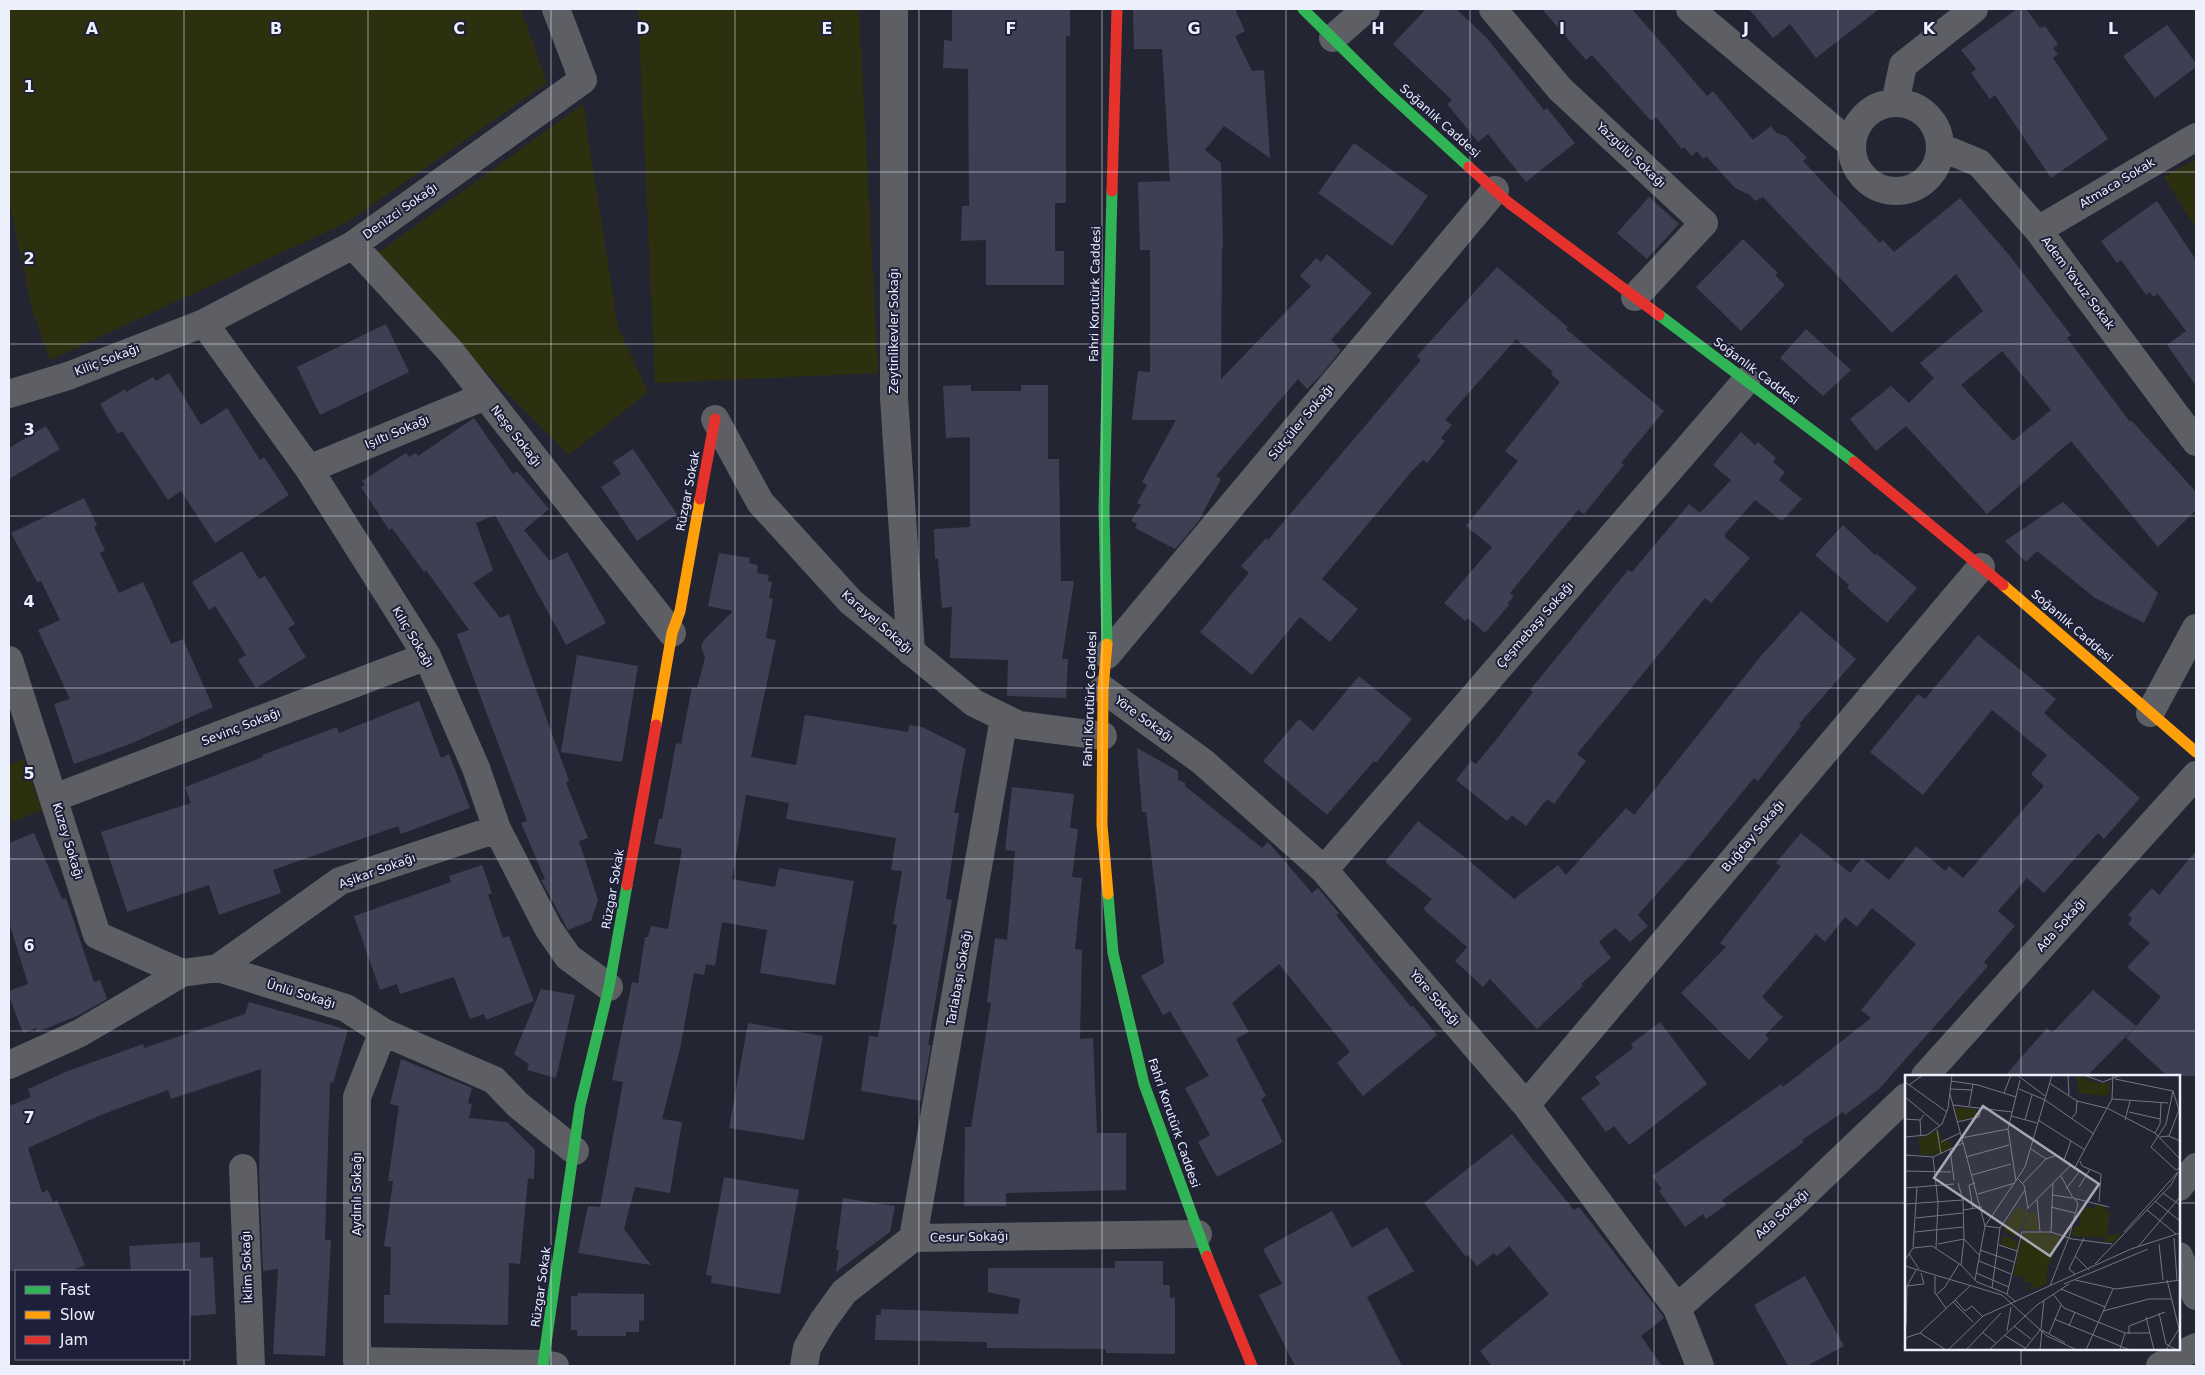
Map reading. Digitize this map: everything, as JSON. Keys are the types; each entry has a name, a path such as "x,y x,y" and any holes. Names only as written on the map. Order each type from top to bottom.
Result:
{"street":[{"name":"Denizci Sokağı","path":"204,323 352,245 583,80 556,9"},
{"name":"Zeytinlikevler Sokağı","path":"894,9 894,398 911,652"},
{"name":"Fahri Korutürk Caddesi","path":"1117,9 1104,509 1107,655 1102,689 1102,825 1113,952 1144,1084 1198,1234 1252,1366"},
{"name":"Soğanlık Caddesi","path":"1303,9 1385,90 1495,190 1635,298 1856,463 2196,752"},
{"path":"1333,38 1366,9"},
{"name":"Yazgülü Sokağı","path":"1493,9 1560,89 1704,223 1635,298"},
{"path":"1690,9 1851,144"},
{"path":"1895,102 1903,65 1974,9"},
{"path":"1895,102 1909,105 1922,111 1932,121 1938,134 1940,147 1938,161 1931,174 1921,184 1908,190 1894,192 1879,189 1862,176 1852,158 1851,144 1854,131 1870,110 1895,102"},
{"name":"Atmaca Sokak","path":"2038,230 2196,137"},
{"name":"Adem Yavuz Sokak","path":"1940,147 1979,163 2038,230 2196,442"},
{"name":"Sütçüler Sokağı","path":"1107,655 1495,190"},
{"name":"Neşe Sokağı","path":"352,245 451,352 672,633"},
{"name":"Kiliç Sokağı","path":"9,394 68,376 204,323"},
{"name":"Kılıç Sokağı","path":"204,323 309,469 427,656 476,768 497,829 548,928 568,957 609,987"},
{"name":"Çeşmebaşı Sokağı","path":"1324,870 1746,381"},
{"name":"Işıltı Sokağı","path":"309,469 485,396"},
{"name":"Karayel Sokağı","path":"715,420 760,502 851,602 911,652 974,703 1019,725 1102,736"},
{"name":"Rüzgar Sokak","path":"549,1365 580,1106 609,987 672,633 680,611 715,420"},
{"name":"Buğday Sokağı","path":"1526,1105 1980,567"},
{"path":"2150,712 2196,628"},
{"name":"Sevinç Sokağı","path":"54,798 427,656"},
{"name":"Kuzey Sokağı","path":"9,660 97,935 182,973"},
{"name":"Yöre Sokağı","path":"1102,689 1202,762 1324,870 1526,1105 1677,1308 1700,1366"},
{"name":"Tarlabaşı Sokağı","path":"914,1238 1004,718"},
{"name":"Ada Sokağı","path":"1926,1075 2196,775"},
{"name":"Aşikar Sokağı","path":"218,968 340,881 497,829"},
{"name":"Ünlü Sokağı","path":"9,1065 80,1033 182,973 218,968 346,1008 383,1032 494,1080 518,1105 575,1151"},
{"name":"Aydınlı Sokağı","path":"383,1032 357,1097 357,1361 460,1364"},
{"name":"Ada Sokağı","path":"1677,1308 1795,1203 1905,1098"},
{"name":"İklim Sokağı","path":"243,1168 251,1366"},
{"path":"2180,1186 2196,1168"},
{"name":"Cesur Sokağı","path":"804,1366 807,1348 823,1321 844,1292 914,1238 1198,1234"},
{"path":"2180,1258 2196,1296"},
{"path":"2160,1366 2196,1348"},
{"path":"460,1364 549,1365"}],"green space":[{"path":"9,9 521,9 547,83 348,222 50,360 32,309 9,200"},
{"path":"638,9 859,9 878,373 655,383"},
{"path":"583,104 618,327 648,392 569,455 467,353 378,253"},
{"path":"2196,159 2196,228 2164,177"},
{"path":"24,759 42,810 9,823 9,765"}],"building":[{"path":"952,9 1070,9 1070,36 1066,36 1066,203 1055,203 1055,251 1064,251 1064,285 986,285 986,240 961,241 962,206 969,206 968,69 943,68 944,40 952,41"},
{"path":"1133,9 1235,9 1245,31 1235,36 1252,71 1264,70 1270,158 1224,126 1205,150 1221,163 1223,247 1221,379 1311,286 1300,276 1316,258 1321,262 1327,254 1372,293 1331,340 1341,350 1321,375 1307,389 1298,379 1216,476 1221,479 1198,522 1175,549 1135,528 1137,524 1131,521 1141,505 1137,503 1147,485 1142,482 1176,420 1132,420 1138,371 1150,372 1150,250 1140,250 1138,182 1170,181 1162,49 1134,49"},
{"path":"1426,9 1456,9 1486,37 1544,110 1547,108 1575,143 1526,182 1488,134 1478,142 1447,104 1452,100 1393,44"},
{"path":"1542,9 1632,9 1707,96 1713,91 1753,140 1771,126 1776,133 1786,136 1807,158 1803,161 1880,243 1883,240 1894,252 1960,198 2009,255 2071,335 2067,338 2130,422 2131,420 2196,492 2196,510 2158,547 2071,441 1987,514 1906,426 1876,451 1850,419 1891,386 1909,403 1934,378 1920,363 1983,311 1956,274 1892,333 1763,197 1755,201 1750,195 1735,188 1706,156 1703,159 1697,151 1692,156 1684,147 1682,149 1656,117 1651,121 1592,55 1586,60","holes":["2002,351 2051,410 2013,441 1961,385"]},
{"path":"1749,9 1879,9 1816,58 1790,24 1773,38"},
{"path":"2017,9 2026,9 2040,28 2045,26 2058,44 2053,48 2058,54 2053,58 2108,139 2051,178 1995,95 1990,99 1971,73 1976,69 1961,50"},
{"path":"2167,25 2196,63 2196,67 2155,98 2123,56"},
{"path":"1354,143 1428,196 1392,246 1318,193"},
{"path":"1649,197 1679,224 1647,259 1617,233"},
{"path":"2157,201 2196,260 2196,386 2167,345 2186,331 2158,294 2153,297 2150,292 2146,295 2121,260 2117,263 2101,241"},
{"path":"1743,239 1778,273 1775,275 1785,285 1741,331 1696,287"},
{"path":"1497,267 1568,327 1566,329 1664,411 1621,463 1624,465 1584,514 1578,510 1510,593 1514,596 1508,603 1509,605 1485,633 1468,618 1465,621 1444,603 1492,547 1466,526 1518,461 1505,451 1560,382 1551,374 1553,372 1516,339 1445,420 1452,425 1441,438 1445,441 1427,463 1423,460 1412,471 1322,579 1358,609 1330,642 1300,617 1252,675 1200,632 1249,573 1241,566 1266,538 1268,540 1421,360 1417,356"},
{"path":"386,324 409,372 320,415 297,367"},
{"path":"1806,329 1851,370 1823,396 1780,358"},
{"path":"169,373 201,425 227,408 260,460 264,457 289,495 215,543 181,491 168,500 122,431 118,434 100,404 125,389 126,392 153,377 156,381"},
{"path":"971,385 971,391 1021,391 1021,385 1048,385 1048,459 1059,459 1061,581 1074,581 1062,659 1068,659 1066,698 1007,696 1008,660 950,658 952,607 942,608 938,559 935,559 934,529 970,527 970,437 946,438 943,386"},
{"path":"474,418 513,474 517,471 549,509 524,530 550,561 567,552 606,623 566,645 495,515 476,523 493,570 473,583 500,618 509,614 569,781 566,783 588,838 579,841 598,900 591,921 568,930 541,880 545,879 521,823 527,821 457,634 469,630 426,570 424,572 392,528 389,530 361,487 365,485 362,481 406,453 409,457 416,453 418,456"},
{"path":"46,426 60,449 9,479 9,448"},
{"path":"1741,432 1755,445 1758,442 1776,458 1773,462 1785,472 1779,480 1802,499 1782,521 1755,500 1725,534 1725,537 1750,558 1711,603 1705,598 1577,754 1586,761 1554,804 1547,799 1526,826 1512,815 1507,821 1456,780 1471,761 1476,764 1496,740 1533,692 1530,690 1628,570 1632,572 1689,504 1700,513 1731,480 1713,465"},
{"path":"633,449 677,514 637,541 601,487 621,474 613,462"},
{"path":"84,498 97,525 94,527 105,550 100,553 119,593 143,582 171,644 183,639 213,707 130,744 74,764 54,704 70,699 38,630 60,620 41,581 37,582 11,533"},
{"path":"2063,502 2158,593 2144,623 2095,598 2037,551 2026,562 2005,541"},
{"path":"1843,525 1875,555 1877,554 1917,588 1887,623 1847,588 1849,585 1815,555"},
{"path":"242,551 259,579 265,576 295,624 288,628 306,657 256,688 238,660 246,655 215,606 209,610 192,582"},
{"path":"719,553 750,558 749,563 758,565 757,573 769,575 768,581 772,582 769,598 773,599 766,638 776,640 751,757 796,765 805,715 908,732 909,725 922,727 966,749 954,813 959,813 946,899 952,900 928,1045 931,1045 921,1101 861,1091 869,1036 878,1037 897,925 893,924 902,871 891,870 896,838 786,819 789,803 746,795 732,879 775,887 779,868 854,881 835,985 760,973 767,930 722,922 715,966 706,964 704,975 694,973 680,1049 662,1119 682,1122 670,1193 635,1187 624,1229 651,1265 578,1253 588,1206 600,1207 623,1082 612,1080 632,982 638,983 645,937 648,937 651,926 668,929 682,849 654,844 659,819 662,819 676,743 681,744 692,687 697,688 705,658 701,646 704,640 733,611 708,606"},
{"path":"1801,611 1856,659 1799,724 1801,726 1758,781 1754,778 1684,863 1638,915 1648,926 1630,942 1615,928 1599,942 1611,958 1581,984 1583,986 1537,1029 1490,979 1483,987 1455,961 1467,947 1423,909 1432,899 1385,862 1418,821 1514,899 1558,865 1566,875 1626,808 1634,815 1761,656"},
{"path":"1978,635 2056,699 2044,713 2140,798 2104,839 2098,833 2044,893 2027,878 1998,911 2015,926 1984,962 1988,966 1879,1089 1845,1115 1843,1112 1802,1140 1804,1142 1722,1200 1726,1205 1706,1219 1703,1214 1685,1227 1659,1191 1662,1189 1652,1176 1781,1084 1783,1087 1871,1018 1861,1010 1916,944 1872,908 1857,927 1845,917 1825,942 1816,934 1762,997 1783,1017 1765,1035 1769,1039 1749,1060 1681,993 1726,947 1720,943 1781,866 1776,863 1801,833 1850,873 1862,858 1889,880 1916,846 1945,871 1949,866 1963,878 2044,786 2031,774 2047,755 1992,710 1923,795 1870,752 1918,694 1925,699"},
{"path":"577,655 638,666 622,762 561,752"},
{"path":"1359,676 1412,719 1376,763 1374,761 1327,815 1263,761 1299,719 1313,731"},
{"path":"419,701 441,758 449,754 470,808 401,834 398,826 273,870 281,893 219,915 209,885 127,912 101,832 191,803 185,787 263,757 262,755 337,727 339,733"},
{"path":"1137,748 1178,771 1178,780 1185,783 1185,786 1262,848 1268,842 1312,893 1318,888 1339,913 1336,915 1411,1007 1413,1006 1437,1035 1363,1096 1337,1063 1350,1052 1279,964 1232,1003 1249,1032 1236,1039 1266,1096 1261,1099 1283,1142 1217,1177 1198,1142 1210,1135 1185,1088 1209,1076 1170,1011 1163,1015 1141,976 1164,963 1146,812 1142,812"},
{"path":"1012,787 1074,794 1070,828 1078,829 1072,877 1082,878 1075,949 1082,950 1080,1039 1093,1038 1097,1133 1126,1133 1126,1190 1006,1193 1006,1206 964,1206 965,1127 971,1127 991,1003 987,1002 995,938 1007,940 1015,851 1005,850"},
{"path":"34,833 62,899 66,898 94,982 100,980 107,999 77,1016 37,1032 36,1028 23,1033 9,996 9,991 28,984 9,922 9,843"},
{"path":"2196,851 2196,1076 2166,1075 2126,1038 2161,997 2127,967 2150,943 2128,924 2132,919 2128,915 2152,888 2159,895"},
{"path":"482,865 492,893 488,895 503,938 509,936 534,1001 486,1020 484,1014 470,1019 454,977 400,994 397,984 380,990 354,916 451,882 449,876"},
{"path":"541,989 575,995 556,1078 527,1070 529,1064 514,1054"},
{"path":"2093,990 2136,1026 2088,1075 2006,1075 2047,1028 2052,1033"},
{"path":"249,1002 348,1030 333,1083 330,1082 325,1240 331,1240 325,1356 273,1354 278,1269 263,1271 259,1173 261,1069 171,1099 168,1090 101,1115 28,1148 42,1193 48,1190 53,1202 57,1200 85,1265 73,1270 9,1271 9,1106 31,1097 28,1089 68,1071 143,1044 144,1048 245,1014"},
{"path":"1660,1022 1707,1084 1629,1145 1614,1126 1606,1132 1581,1098 1600,1084 1595,1077 1633,1048 1631,1044"},
{"path":"748,1023 823,1036 804,1140 729,1128"},
{"path":"401,1059 472,1088 468,1103 472,1104 469,1118 507,1122 535,1150 534,1179 528,1178 520,1264 509,1263 508,1325 384,1323 384,1295 390,1295 391,1247 384,1246 393,1181 388,1181 399,1106 390,1104"},
{"path":"1512,1134 1574,1210 1579,1207 1663,1316 1664,1318 1641,1336 1662,1366 1492,1366 1480,1351 1549,1294 1509,1246 1497,1256 1494,1253 1477,1266 1468,1255 1466,1257 1424,1203"},
{"path":"724,1177 799,1190 780,1294 711,1283 712,1276 706,1275"},
{"path":"843,1198 895,1206 890,1232 836,1272 839,1250 836,1250"},
{"path":"1332,1211 1352,1248 1387,1227 1414,1271 1367,1297 1402,1366 1295,1366 1259,1295 1282,1284 1263,1249"},
{"path":"200,1242 200,1258 213,1257 216,1314 190,1316 190,1270 131,1270 129,1246"},
{"path":"1115,1261 1163,1261 1163,1285 1170,1285 1170,1298 1175,1297 1175,1354 1106,1353 1106,1349 987,1348 987,1342 875,1340 876,1315 881,1315 881,1309 1018,1314 1020,1299 988,1292 988,1268 1115,1268"},
{"path":"1805,1276 1844,1346 1807,1366 1788,1366 1754,1305"},
{"path":"578,1293 644,1294 644,1321 639,1320 639,1332 626,1332 626,1336 577,1336 577,1330 571,1330 571,1296 577,1296"}],"traffic: fast":[{"path":"1303,9 1385,90 1469,167"},
{"path":"1107,644 1104,509 1112,191"},
{"path":"1659,315 1854,462"},
{"path":"543,1364 580,1106 609,987 627,885"},
{"path":"1108,894 1113,953 1144,1084 1207,1256"}],"traffic: slow":[{"path":"656,725 672,633 680,611 700,499"},
{"path":"2003,585 2196,752"},
{"path":"1107,644 1103,689 1102,825 1108,894"}],"traffic: jam":[{"path":"1112,191 1117,9"},
{"path":"1469,167 1509,203 1659,315"},
{"path":"700,499 715,419"},
{"path":"1854,462 2003,585"},
{"path":"627,885 656,725"},
{"path":"1207,1256 1252,1366"}]}
